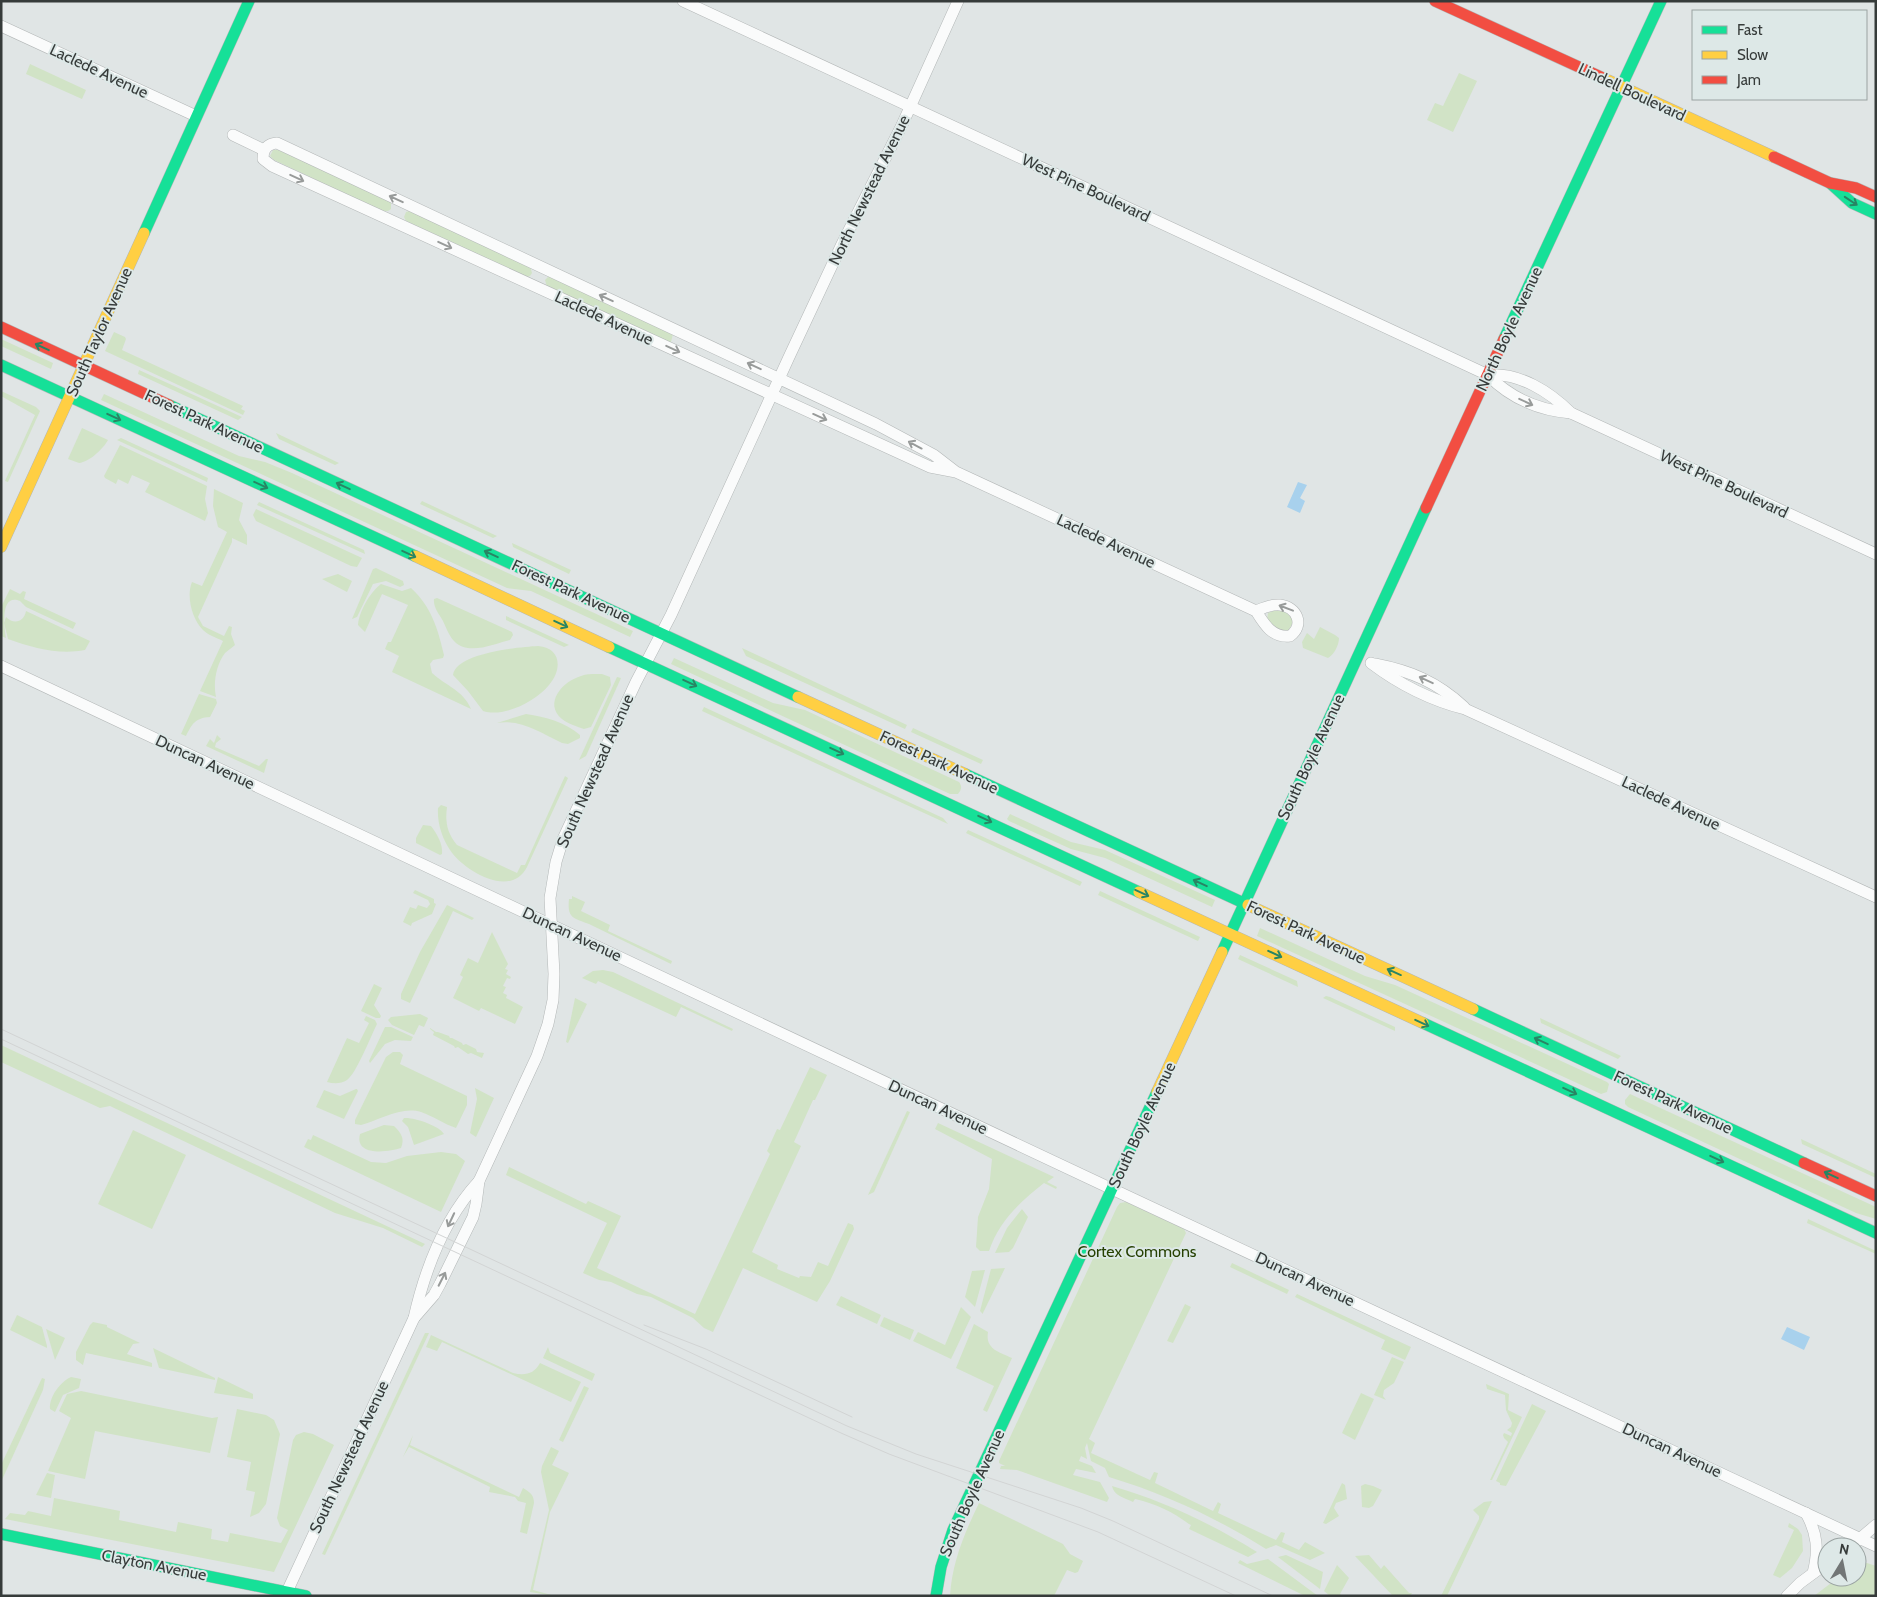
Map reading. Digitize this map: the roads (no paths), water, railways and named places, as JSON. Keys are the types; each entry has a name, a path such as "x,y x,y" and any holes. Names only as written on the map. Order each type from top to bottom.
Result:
{"main road":[{"name":"South Taylor Avenue","path":"1,547 250,1"},
{"name":"Lindell Boulevard","path":"1435,1 1830,183 1856,188 1876,197"},
{"name":"North Boyle Avenue","path":"1357,657 1661,1"},
{"name":"Lindell Boulevard","path":"1830,183 1852,203 1876,214"},
{"name":"Forest Park Avenue","path":"1,327 1876,1196"},
{"name":"Forest Park Avenue","path":"1,365 1876,1232"},
{"name":"South Boyle Avenue","path":"936,1596 940,1569 951,1534 1357,657"},
{"name":"Clayton Avenue","path":"1,1534 286,1594 306,1596"}],"street":[{"name":"West Pine Boulevard","path":"683,1 1488,375 1507,393 1541,409 1571,413 1876,554"},
{"name":"North Newstead Avenue","path":"779,378 910,106 958,1"},
{"name":"Laclede Avenue","path":"1,26 196,116"},
{"path":"233,136 264,150"},
{"name":"Laclede Avenue","path":"956,472 934,455 901,437 276,143 271,144 264,150 263,159 272,166 930,466 956,472 1256,611"},
{"name":"West Pine Boulevard","path":"1488,375 1514,377 1549,393 1571,413"},
{"name":"South Newstead Avenue","path":"286,1594 414,1318 425,1275 456,1208 479,1181 537,1056 548,1024 554,990 550,924 551,887 559,851 572,818 645,663 662,633 779,378"},
{"name":"Laclede Avenue","path":"1357,657 1371,663 1406,671 1437,685 1465,709 1876,897"},
{"name":"Duncan Avenue","path":"1,666 1857,1537"},
{"name":"South Newstead Avenue","path":"414,1318 434,1295 473,1216 479,1181"},
{"path":"1806,1513 1817,1537 1817,1551 1813,1573"},
{"path":"1863,1537 1876,1525"},
{"path":"1787,1596 1817,1570"}],"water":[{"path":"1298,482 1307,485 1300,498 1305,501 1300,513 1287,507"},
{"path":"1787,1327 1810,1337 1804,1350 1781,1339"}],"tram line":[{"path":"1,1029 847,1426 916,1454 1081,1508 1113,1521 1273,1596"},
{"path":"1,1039 841,1433 889,1454 1098,1532 1236,1596"},
{"path":"644,1325 706,1349 852,1417"}],"park label":[{"name":"Cortex Commons","path":"1137,1251"}]}
